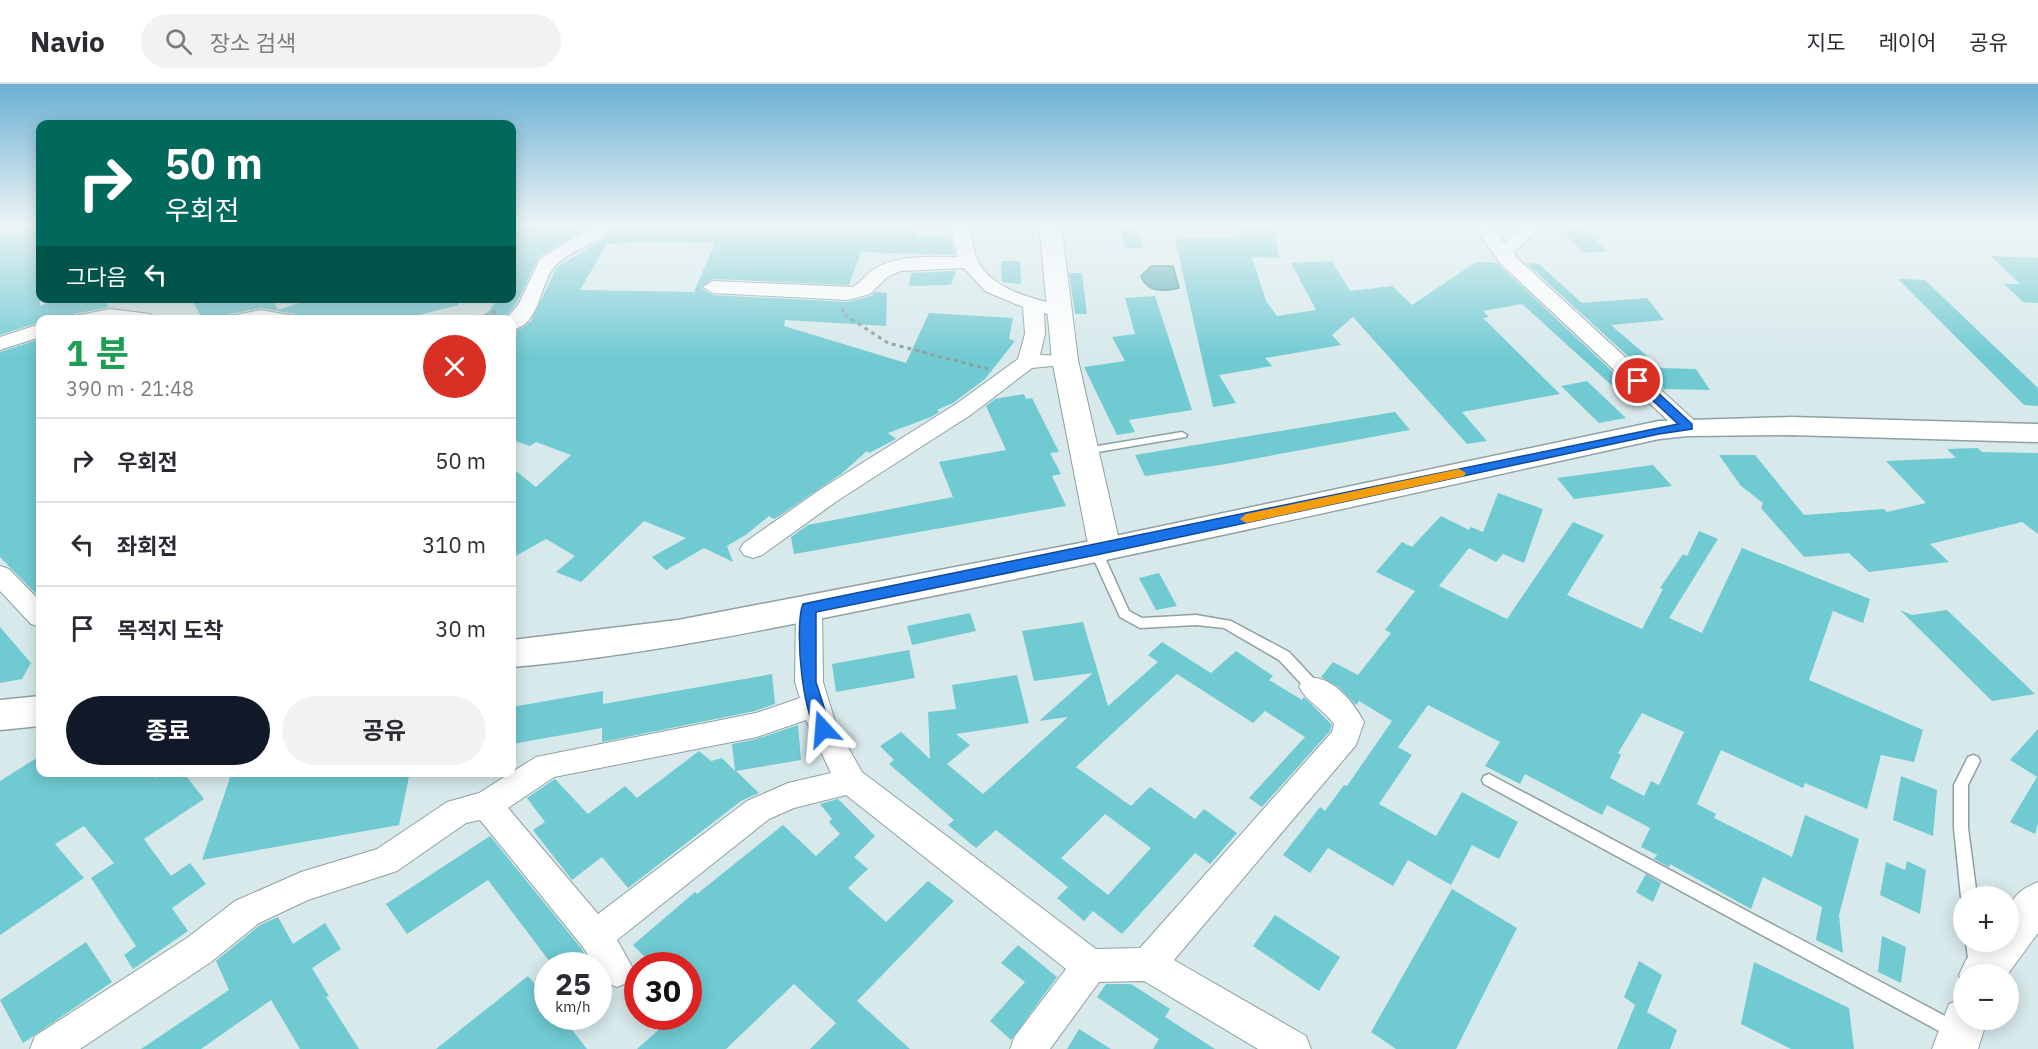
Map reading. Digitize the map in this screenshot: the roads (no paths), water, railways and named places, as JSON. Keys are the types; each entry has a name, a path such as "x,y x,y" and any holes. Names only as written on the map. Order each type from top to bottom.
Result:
{"main road":[{"path":"516,653 678,633 808,608 1101,550 1659,430 1688,427 1791,426 2038,433"},
{"path":"0,715 36,711"}],"street":[{"path":"516,319 527,307 545,268"},
{"path":"714,287 848,294 868,289 882,271 890,268"},
{"path":"974,268 993,289 1015,300 1059,311"},
{"path":"1055,268 1065,360 1086,451 1101,550"},
{"path":"1517,268 1688,427"},
{"path":"1027,362 1035,347 1035,316 1032,304"},
{"path":"265,315 286,310"},
{"path":"0,344 36,331"},
{"path":"753,549 829,495 964,409 1005,375 1027,362 1065,360"},
{"path":"0,575 36,613"},
{"path":"808,608 809,682 814,705 823,729 851,782 1090,966 1148,964 1293,1049"},
{"path":"1148,964 1346,738 1349,722 1335,703 1313,687"},
{"path":"48,1049 199,950 247,912 301,887 386,861 458,812 487,805 547,766 757,725 814,705"},
{"path":"595,936 758,810 788,796 851,782"},
{"path":"487,805 595,936 617,970"},
{"path":"2019,924 2038,901"},
{"path":"1988,964 1997,952"},
{"path":"1028,1049 1090,966"}],"lane":[{"path":"1086,451 1182,435"},
{"path":"1101,550 1124,614 1140,623 1196,620 1227,624 1284,656 1313,687"},
{"path":"1968,886 1961,828 1960,785 1973,761"},
{"path":"1489,780 1960,1034"}],"water":[{"path":"1149,268 1174,268 1179,288 1157,290 1147,285 1141,276"}]}
